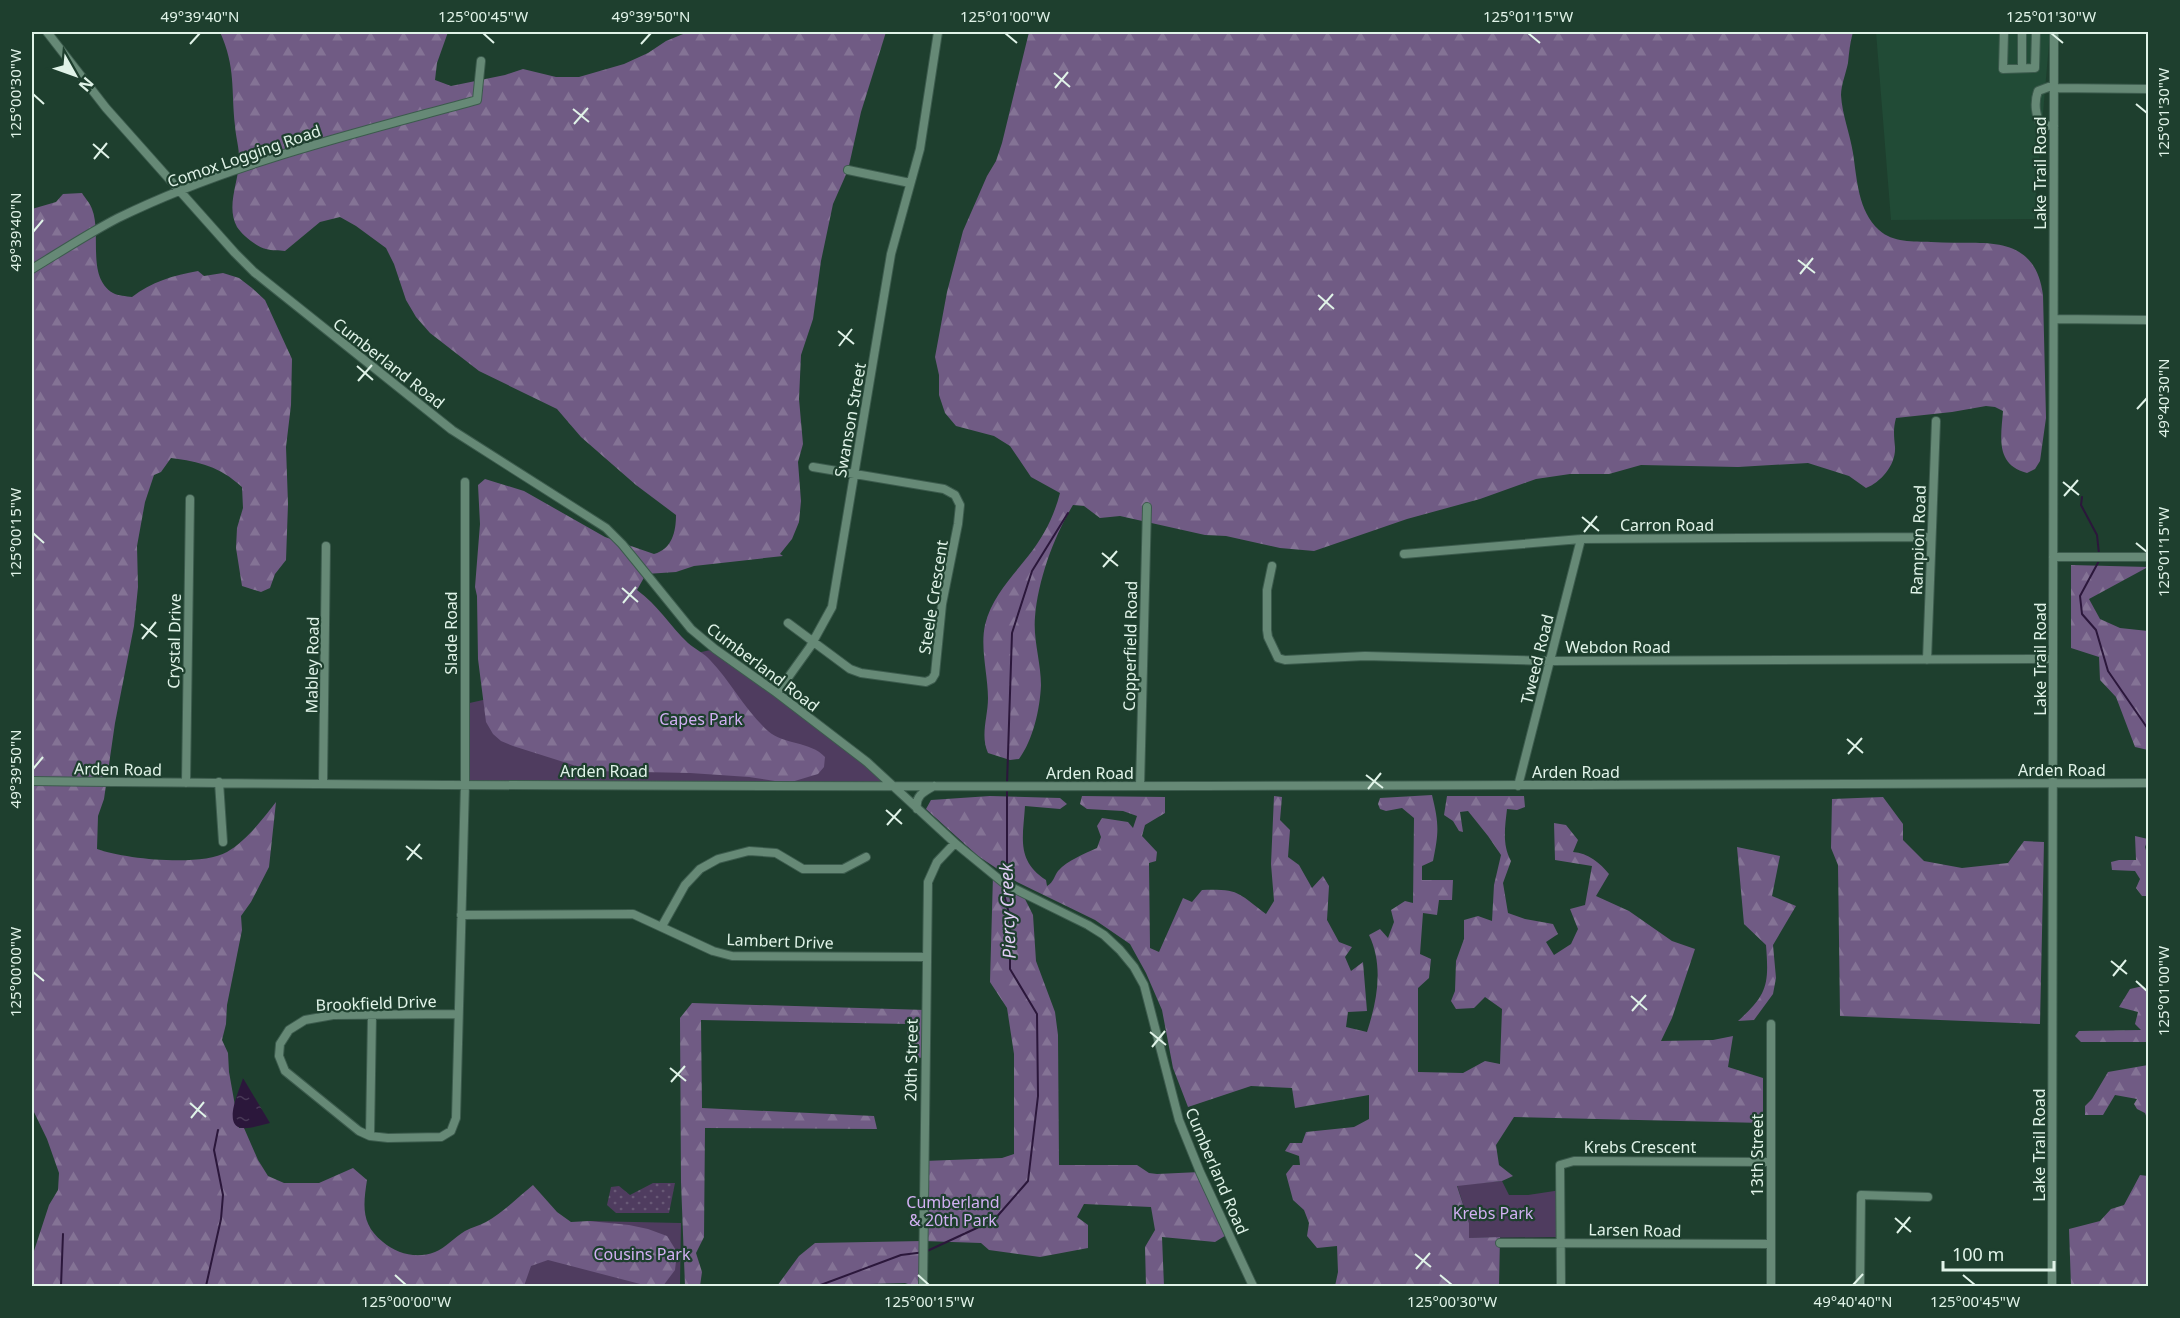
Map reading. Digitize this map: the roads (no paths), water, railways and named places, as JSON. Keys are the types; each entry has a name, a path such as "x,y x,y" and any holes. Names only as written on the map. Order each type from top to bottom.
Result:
{"street":[{"name":"Cumberland Road","path":"47,32 106,108 235,254 254,272 427,412 475,446 606,528 622,544 691,629 867,762 955,843 1005,884 1088,925 1104,935 1120,950 1134,967 1147,993 1179,1120 1200,1172 1253,1287"},
{"name":"Swanson Street","path":"777,693 814,642 831,607 891,255 920,148 938,32"},
{"path":"2004,32 2003,69 2035,68 2036,32"},
{"path":"2022,32 2022,68"},
{"name":"Lake Trail Road","path":"2052,1287 2054,32"},
{"name":"Comox Logging Road","path":"32,268 118,219 179,191 298,149 477,100 481,62"},
{"path":"2054,126 2042,125 2038,121 2035,100 2038,91 2054,86 2148,89"},
{"path":"848,170 910,183"},
{"path":"2054,319 2148,320"},
{"name":"Rampion Road","path":"1927,660 1936,422"},
{"path":"813,467 854,474"},
{"name":"Steele Crescent","path":"814,642 850,669 861,673 926,682 935,674 942,604 960,505 955,495 944,489 854,474"},
{"name":"Slade Road","path":"465,482 465,784"},
{"name":"Crystal Drive","path":"186,783 189,498"},
{"name":"Copperfield Road","path":"1140,786 1147,507"},
{"name":"Carron Road","path":"1404,554 1581,540 1931,537"},
{"name":"Tweed Road","path":"1518,786 1581,540"},
{"name":"Mabley Road","path":"323,784 326,546"},
{"path":"2053,556 2148,557"},
{"name":"Webdon Road","path":"1272,566 1267,590 1268,637 1278,658 1285,660 1365,656 1550,661 2053,659"},
{"path":"788,623 814,642"},
{"name":"Arden Road","path":"32,781 893,786 2148,783"},
{"path":"219,782 223,842"},
{"name":"Brookfield Drive","path":"459,1014 333,1015 306,1020 289,1030 280,1044 279,1056 285,1071 359,1131 370,1136 414,1139 441,1137 451,1131 456,1118 459,1014 461,915 465,784"},
{"path":"918,809 916,802 919,795 935,786"},
{"name":"20th Street","path":"923,1287 928,882 938,862 955,843"},
{"path":"662,926 685,885 700,869 718,859 749,851 776,853 803,869 843,869 866,857"},
{"name":"Lambert Drive","path":"461,915 633,914 713,951 732,956 926,957"},
{"path":"370,1136 372,1015"},
{"name":"13th Street","path":"1771,1024 1771,1287"},
{"name":"Krebs Crescent","path":"1561,1287 1560,1165 1574,1161 1770,1162"},
{"path":"1860,1287 1861,1195 1928,1197"},
{"name":"Larsen Road","path":"1500,1243 1770,1244"}],"water":[{"path":"243,1078 270,1123 242,1128 236,1126 233,1121 234,1106"}],"waterway":[{"path":"2082,497 2081,505 2097,535 2099,554"},
{"name":"Piercy Creek","path":"1007,784 1012,633 1032,571 1068,513"},
{"path":"2100,559 2080,596 2082,614 2096,630 2108,671 2148,729"},
{"name":"Piercy Creek","path":"818,1286 901,1255 925,1252 994,1220 1028,1181 1038,1096 1037,1014 1010,969 1010,918 1004,894 1007,869 1007,789"},
{"path":"206,1286 221,1219 223,1195 214,1150 218,1130"},
{"path":"61,1286 63,1234"}],"park label":[{"name":"Capes Park","path":"701,719"},
{"name":"Cumberland & 20th Park","path":"953,1211"},
{"name":"Krebs Park","path":"1493,1213"},
{"name":"Cousins Park","path":"642,1254"}]}
